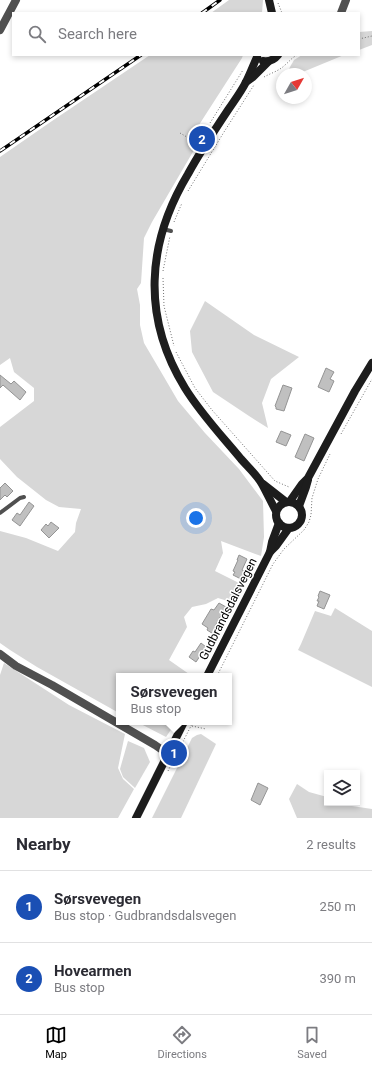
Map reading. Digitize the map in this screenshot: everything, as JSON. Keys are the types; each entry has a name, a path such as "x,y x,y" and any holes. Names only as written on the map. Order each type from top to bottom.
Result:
{"main road":[{"path":"262,484 288,502 295,503 299,506 302,512 302,519 300,522 294,527 289,528 283,527 279,524 276,518 276,511 262,484 194,402 179,378 167,354 159,324 155,294 156,261 166,230 169,211 177,193 200,146 246,83 256,56 262,61 268,62"},
{"path":"246,83 253,78 268,62 277,56"},
{"path":"299,506 308,478 372,363"},
{"path":"276,511 280,505 288,502 308,478"},
{"name":"Gudbrandsdalsvegen","path":"209,673 270,552 279,524"},
{"name":"Gudbrandsdalsvegen","path":"270,552 289,528"},
{"path":"136,818 182,725"}],"street":[{"path":"0,30 16,0"},
{"path":"341,12 346,0"},
{"path":"0,654 16,666 116,723"},
{"path":"119,725 168,754"}],"lane":[{"path":"0,513 20,498 24,497"}],"path":[{"path":"276,0 282,12"},
{"path":"360,39 372,36"},
{"path":"260,80 285,66 293,56"},
{"path":"208,126 244,68"},
{"path":"188,191 256,83"},
{"path":"180,133 200,146"},
{"path":"184,198 166,230 163,275 164,306 175,350 195,388 212,410 275,481 294,489"},
{"path":"189,725 206,728"}],"shaded area":[{"path":"229,0 263,0 262,12 212,12"},
{"path":"372,31 372,45 360,50 360,32"},
{"path":"149,56 243,56 188,142 194,150 144,238 141,283 137,289 140,305 140,325 144,343 178,401 205,433 239,469 263,501 264,537 261,556 221,541 223,553 215,571 243,585 234,603 218,598 206,604 192,607 184,617 187,627 169,660 188,673 116,673 116,711 37,667 0,643 0,531 26,538 58,551 75,532 76,523 81,509 59,507 46,500 17,477 0,459 0,427 34,401 34,388 14,372 10,358 0,365 0,157"},
{"path":"300,56 342,56 312,68 289,68 294,60"},
{"path":"205,301 254,335 299,357 271,379 262,403 268,428 213,392 192,352 190,331"},
{"path":"335,608 372,631 372,687 298,650 315,611 331,616"},
{"path":"4,663 69,705 125,734 118,768 123,779 134,789 118,818 0,818 0,675"},
{"path":"143,725 174,725 166,737"},
{"path":"201,734 216,744 181,818 152,818 192,738"},
{"path":"128,741 144,748 150,762 135,788 123,777 120,769"},
{"path":"297,784 309,792 324,796 324,806 352,806 372,809 372,818 297,818 289,799"}],"building":[{"path":"326,368 334,372 330,379 334,381 329,392 318,387"},
{"path":"0,375 11,384 14,381 26,392 20,400 3,385 0,388"},
{"path":"283,385 292,388 284,411 276,409 275,406"},
{"path":"281,431 291,435 286,446 276,442"},
{"path":"305,434 314,438 304,461 295,457"},
{"path":"5,483 13,491 7,497 5,495 0,500 0,488"},
{"path":"29,502 34,506 20,526 12,520 17,513 20,515"},
{"path":"51,522 59,528 49,538 41,530 46,524 48,526"},
{"path":"239,555 247,559 242,570 245,571 241,579 233,575"},
{"path":"320,591 330,595 324,609 317,606"},
{"path":"219,603 226,607 215,626 220,629 215,635 207,630 208,628 202,624 211,609 214,610"},
{"path":"201,643 206,647 196,662 189,657 193,651 195,652"},
{"path":"258,783 268,788 260,805 251,800"}],"railway":[{"path":"203,12 220,0"},
{"path":"0,151 140,56"}],"place":[{"name":"Hovearmen","path":"202,139"},
{"name":"Sørsvevegen","path":"174,753"}]}
